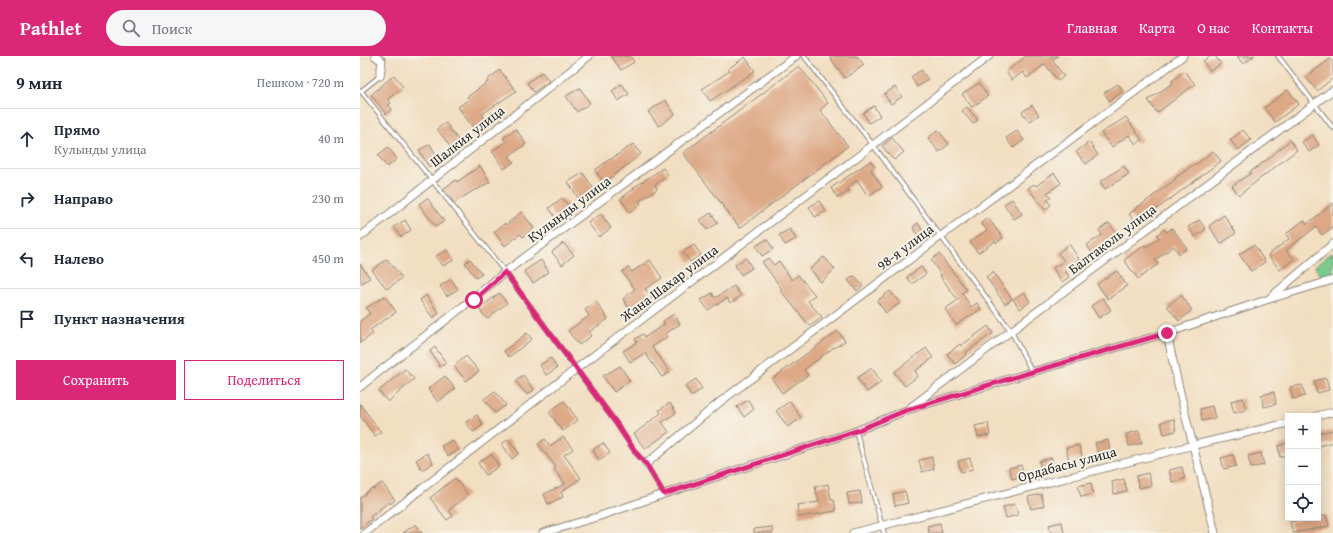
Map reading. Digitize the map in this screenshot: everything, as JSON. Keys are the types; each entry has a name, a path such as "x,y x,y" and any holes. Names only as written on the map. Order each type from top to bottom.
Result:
{"street":[{"path":"375,56 382,61 380,76"},
{"name":"Шалкия улица","path":"360,237 589,56"},
{"name":"Кулынды улица","path":"360,387 423,337 474,300 505,272 796,56"},
{"name":"Жана Шахар улица","path":"365,533 576,369 989,56"},
{"name":"98-я улица","path":"646,464 720,402 940,236 1183,56"},
{"name":"Балтаколь улица","path":"907,410 1011,330 1333,90"},
{"path":"1269,299 1333,244"},
{"path":"544,533 597,518 664,494 856,431 907,410 1167,333 1269,299 1333,280"},
{"path":"1167,333 1176,382 1194,445 1215,533"},
{"path":"1321,415 1333,412"},
{"name":"Ордабасы улица","path":"853,533 884,529 1194,445 1285,424"}],"lane":[{"path":"804,56 873,145 1011,330 1032,372"},
{"path":"1278,56 1333,128"},
{"path":"380,76 361,92 505,272 616,423 636,453 646,464 664,494"},
{"path":"856,431 884,529"}],"green space":[{"path":"1333,252 1333,277 1323,280 1315,266"}],"building":[{"path":"611,56 630,56 634,62 621,70"},
{"path":"829,56 857,56 864,65 845,78"},
{"path":"1026,56 1058,56 1052,60 1064,76 1058,81 1045,64 1027,78 1023,72 1012,80 1006,72"},
{"path":"1211,56 1215,56 1221,64 1210,71 1203,61"},
{"path":"1237,56 1254,56 1243,64"},
{"path":"745,57 755,71 710,101 702,89 730,71 728,69"},
{"path":"1330,59 1333,62 1333,78 1317,91 1306,77"},
{"path":"799,66 828,103 820,110 848,146 740,228 683,153"},
{"path":"500,70 516,91 482,114 489,125 477,133 458,107 469,99 467,97 488,82 487,80"},
{"path":"921,70 928,80 917,87 911,77"},
{"path":"1184,71 1195,84 1157,113 1148,100 1173,83 1172,81"},
{"path":"542,72 549,81 534,92 527,83"},
{"path":"394,75 403,87 388,99 391,103 388,105 392,109 386,114 371,95"},
{"path":"979,83 988,96 972,107 962,94"},
{"path":"622,84 629,94 618,101 612,91"},
{"path":"1118,84 1123,91 1110,101 1104,93"},
{"path":"895,87 902,97 891,104 884,94"},
{"path":"580,88 590,103 577,112 566,96"},
{"path":"1288,90 1299,104 1275,122 1264,108"},
{"path":"665,100 675,114 659,126 648,112"},
{"path":"1032,105 1039,115 1029,122 1022,112"},
{"path":"874,106 880,116 869,123 863,113"},
{"path":"967,107 978,120 973,124 962,111"},
{"path":"1126,117 1142,140 1136,144 1129,135 1112,147 1101,133"},
{"path":"446,123 461,144 453,150 437,129"},
{"path":"516,129 526,144 509,156 514,162 504,169 492,151 506,142 503,138"},
{"path":"938,130 949,144 939,152 928,138"},
{"path":"1243,130 1251,140 1238,150 1230,140"},
{"path":"1017,131 1024,140 1013,148 1006,138"},
{"path":"1312,135 1319,145 1309,152 1302,142"},
{"path":"892,138 904,152 894,160 882,146"},
{"path":"1290,140 1297,150 1239,195 1232,186 1251,173 1250,172 1267,160"},
{"path":"1089,142 1098,155 1086,164 1076,152"},
{"path":"430,144 439,160 429,167 419,150"},
{"path":"633,144 641,154 604,183 595,170"},
{"path":"388,147 397,159 387,167 378,155"},
{"path":"1213,151 1221,161 1137,224 1129,214"},
{"path":"870,161 875,167 871,170 882,187 868,196 857,180 847,188 849,191 838,198 831,188"},
{"path":"480,166 490,182 454,203 443,189 456,180 457,182"},
{"path":"1124,166 1129,174 1105,189 1100,182"},
{"path":"663,168 668,175 655,185 657,189 639,201 641,204 630,212 620,199 634,189 633,188"},
{"path":"583,173 594,189 579,199 568,182"},
{"path":"1054,173 1061,183 1047,193 1051,197 1047,200 1051,205 1045,210 1028,188 1034,184 1036,186"},
{"path":"427,198 444,221 436,227 419,204"},
{"path":"562,198 572,210 558,221 549,208"},
{"path":"1012,199 1022,214 1014,219 1004,204"},
{"path":"819,201 826,211 815,217 809,207"},
{"path":"1333,203 1333,227 1322,235 1316,227 1286,250 1294,259 1280,270 1268,255 1289,239 1286,234 1304,220 1307,224"},
{"path":"521,212 534,228 523,237 520,234 505,246 494,232 505,223 506,225"},
{"path":"711,213 718,223 707,230 700,220"},
{"path":"601,214 611,228 599,237 588,223"},
{"path":"1224,215 1236,233 1221,244 1209,226"},
{"path":"988,218 1003,238 996,243 995,241 978,253 970,242 987,230 981,223"},
{"path":"405,220 411,230 401,237 394,227"},
{"path":"1199,220 1206,229 1195,237 1188,227"},
{"path":"918,223 926,236 920,239 913,227"},
{"path":"1109,223 1119,237 1094,256 1087,245 1102,235 1099,230"},
{"path":"1172,228 1187,248 1179,254 1174,246 1155,260 1158,264 1138,279 1124,260 1145,245 1146,247 1159,238 1157,235 1164,229 1167,232"},
{"path":"790,229 796,239 785,245 779,235"},
{"path":"767,239 773,249 762,256 756,246"},
{"path":"563,243 574,255 562,265 552,252"},
{"path":"1069,244 1079,259 1065,270 1069,277 1062,282 1053,268 1064,261 1058,253"},
{"path":"694,245 701,255 690,262 683,252"},
{"path":"1254,245 1265,262 1251,271 1239,254"},
{"path":"447,250 454,260 443,266 436,256"},
{"path":"939,254 967,290 962,293 971,307 977,303 981,309 956,325 945,309 958,300 940,276 942,276 931,260"},
{"path":"824,257 835,269 821,282 810,269"},
{"path":"746,258 752,268 741,275 735,265"},
{"path":"768,258 774,265 779,261 792,280 798,275 815,295 808,301 822,317 810,326 780,290 782,289 762,262"},
{"path":"387,259 402,278 387,289 372,270"},
{"path":"470,259 482,274 476,278 465,263"},
{"path":"541,260 549,272 533,283 524,271"},
{"path":"650,260 662,278 645,289 652,298 646,303 644,301 631,311 623,299 635,289 622,272 628,267 632,272"},
{"path":"360,264 370,278 360,284"},
{"path":"921,267 926,274 912,284 907,277"},
{"path":"1117,271 1127,286 1108,299 1097,284"},
{"path":"993,272 1012,299 1005,304 986,277"},
{"path":"854,276 863,286 857,291 848,280"},
{"path":"451,279 458,289 447,296 440,286"},
{"path":"734,286 741,296 730,303 727,298 708,310 701,300 712,293 715,298"},
{"path":"890,291 900,303 886,313 877,301"},
{"path":"1024,292 1030,302 1020,309 1013,299"},
{"path":"499,293 507,303 487,319 479,309"},
{"path":"426,295 439,313 433,318 420,300"},
{"path":"1181,295 1192,310 1179,321 1167,306"},
{"path":"385,296 396,312 370,330 373,334 360,343 360,321 370,314 366,308"},
{"path":"1103,298 1111,310 1099,318 1091,306"},
{"path":"596,302 608,319 589,332 591,336 579,345 568,331 589,316 585,310"},
{"path":"674,314 680,324 665,334 667,337 652,347 670,372 662,377 645,353 630,362 623,351 637,342 635,339 643,334 645,337 665,324 663,321"},
{"path":"988,326 993,333 966,352 967,354 955,364 947,354 960,344 961,346"},
{"path":"838,331 845,341 834,347 804,370 808,375 782,393 772,379"},
{"path":"527,333 532,339 509,357 504,351"},
{"path":"435,347 446,363 440,367 430,351"},
{"path":"926,348 933,358 915,371 918,376 905,386 894,372"},
{"path":"466,356 479,371 466,381 454,366"},
{"path":"551,358 557,368 546,375 540,365"},
{"path":"620,366 630,381 614,392 603,376"},
{"path":"872,368 881,382 867,392 857,378"},
{"path":"405,369 414,379 388,402 379,391"},
{"path":"523,375 534,390 527,395 516,381"},
{"path":"445,376 455,389 438,402 428,389"},
{"path":"1326,378 1329,390 1317,393 1314,381"},
{"path":"696,379 702,389 691,396 685,386"},
{"path":"1302,385 1305,396 1293,399 1290,387"},
{"path":"495,391 506,405 495,413 484,399"},
{"path":"1274,392 1276,404 1264,407 1261,395"},
{"path":"1243,398 1246,410 1234,413 1231,401"},
{"path":"748,400 754,409 744,417 737,407"},
{"path":"564,401 578,420 563,431 549,412"},
{"path":"790,401 801,418 788,427 776,411"},
{"path":"670,403 676,413 662,422 669,432 645,449 634,434 661,413 659,410"},
{"path":"360,404 381,432 375,436 360,416"},
{"path":"1212,406 1215,418 1202,421 1200,409"},
{"path":"477,415 483,425 473,432 466,422"},
{"path":"1174,419 1176,431 1164,434 1161,422"},
{"path":"988,423 990,435 978,437 975,426"},
{"path":"1333,430 1333,442 1321,445 1321,432"},
{"path":"1139,431 1142,443 1129,446 1126,434"},
{"path":"563,437 573,449 564,455 581,478 561,492 563,497 548,504 544,494 565,484 554,469 556,467 538,444 545,439 550,446"},
{"path":"508,439 519,453 512,459 502,444"},
{"path":"452,440 459,450 448,456 441,446"},
{"path":"1108,440 1110,451 1098,454 1095,443"},
{"path":"603,443 610,453 599,460 593,450"},
{"path":"1285,444 1285,456 1280,457 1278,446"},
{"path":"1079,445 1082,457 1069,460 1066,448"},
{"path":"427,453 433,463 422,470 416,460"},
{"path":"1261,453 1264,465 1251,468 1248,456"},
{"path":"491,454 499,466 486,475 478,463"},
{"path":"1233,455 1236,466 1224,469 1221,458"},
{"path":"932,457 934,469 922,472 919,460"},
{"path":"970,458 973,469 961,472 958,461"},
{"path":"1052,458 1054,470 1042,473 1039,461"},
{"path":"1021,465 1024,476 1012,479 1009,468"},
{"path":"1182,467 1185,479 1172,482 1169,470"},
{"path":"1148,473 1151,485 1139,488 1136,476"},
{"path":"455,478 468,495 449,510 453,516 447,520 430,498"},
{"path":"1124,479 1127,491 1114,494 1112,482"},
{"path":"382,483 395,500 390,504 389,502 370,517 372,519 360,528 360,498 372,488 373,489"},
{"path":"1091,483 1093,494 1081,497 1078,486"},
{"path":"828,484 831,500 834,500 836,511 799,517 797,505 819,502 815,487"},
{"path":"860,491 862,503 849,504 847,493"},
{"path":"905,491 908,503 895,506 893,494"},
{"path":"1041,494 1044,506 1031,509 1028,497"},
{"path":"1015,504 1018,515 1006,518 1003,507"},
{"path":"1326,515 1329,526 1293,533 1290,522 1321,521 1321,516"},
{"path":"1062,522 1064,533 1051,533 1049,525"},
{"path":"940,523 942,533 929,533 927,526"},
{"path":"416,524 422,533 403,533"},
{"path":"772,527 773,533 754,533 754,529"}],"route":[{"path":"474,300 505,272 616,423 636,453 646,464 664,494 856,431 907,410 1167,333"}]}
